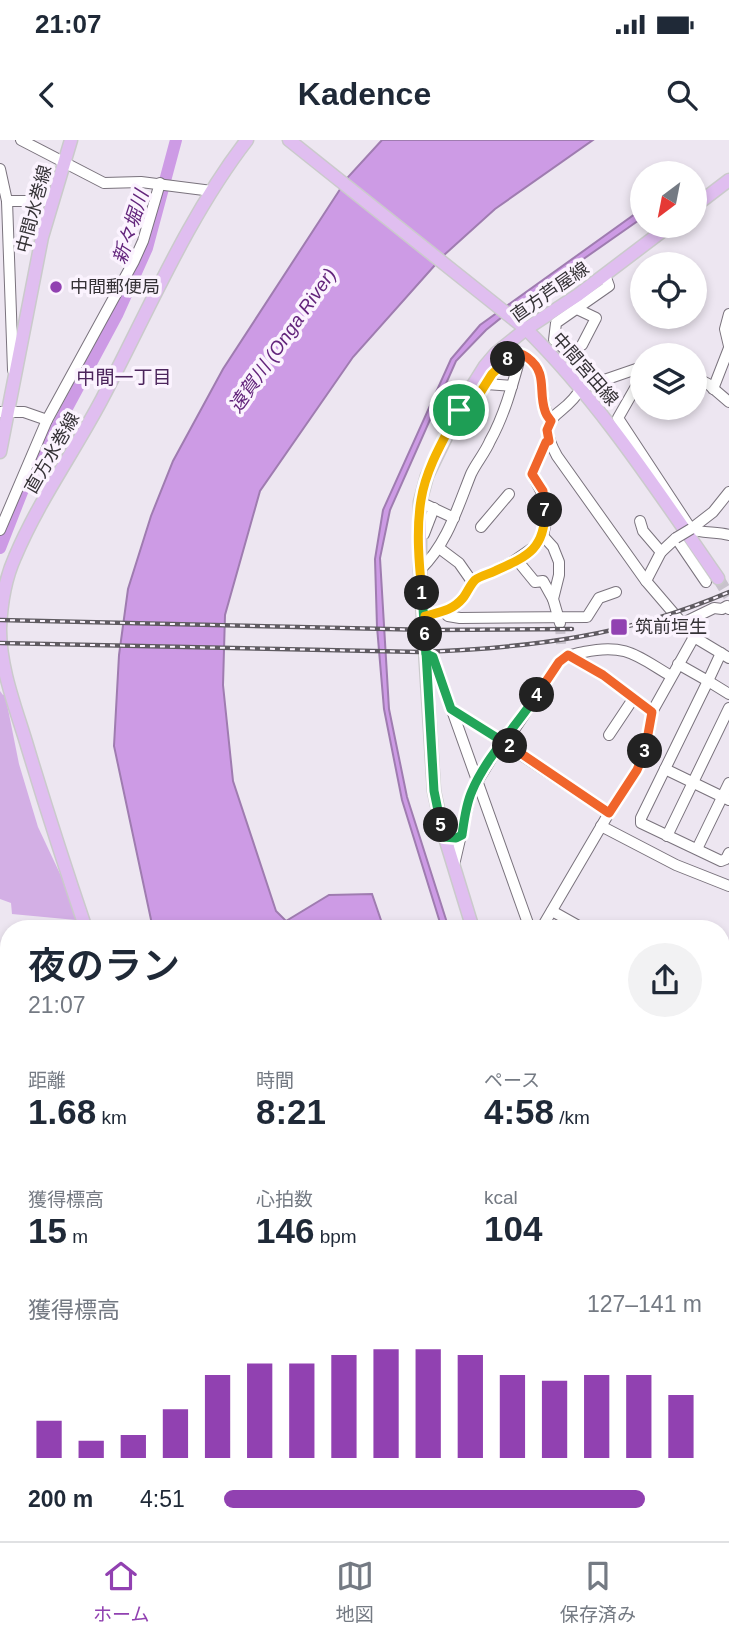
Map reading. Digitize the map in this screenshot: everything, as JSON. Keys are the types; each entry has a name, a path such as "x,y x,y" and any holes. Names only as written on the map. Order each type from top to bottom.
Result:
{"main road":[{"name":"中間水巻線","path":"0,452 4,412 13,381 42,237 71,140"},
{"name":"直方水巻線","path":"83,920 7,678 2,650 1,608 8,576 23,538 83,435 165,275 212,191 247,140"},
{"name":"中間宮田線","path":"289,140 523,326 555,357 631,453 712,580"},
{"path":"707,197 729,180"},
{"name":"直方芦屋線","path":"470,920 444,837 434,791 420,570 421,502 435,457 485,366 523,326 605,275 653,238"}],"street":[{"path":"21,140 104,183 160,183 212,191"},
{"path":"0,169 7,201 13,381"},
{"path":"0,530 47,420 134,261 143,241 160,183"},
{"path":"7,201 52,201"},
{"path":"599,382 595,375 554,340 556,323 609,286 605,275"},
{"path":"577,309 596,318 582,345"},
{"path":"713,388 729,347 725,329 729,314"},
{"path":"459,410 468,412 486,383 510,357 522,354 528,357 541,373 544,409 551,421"},
{"path":"420,570 439,548 473,471 491,441 522,354"},
{"path":"630,371 581,387 551,421 547,430 549,441 646,581 694,637 725,656 708,681 641,818 641,823 721,861 726,859 729,853"},
{"path":"486,383 512,386"},
{"path":"707,384 729,402"},
{"path":"630,397 618,418 691,529 696,532 729,535"},
{"path":"4,412 24,412 47,420"},
{"path":"425,616 456,605 473,583 529,552 543,536 545,499 532,474 546,442 549,441"},
{"path":"646,581 661,552 713,512 729,492"},
{"path":"481,527 509,494"},
{"path":"421,502 454,518"},
{"path":"424,534 435,508"},
{"path":"640,521 643,531 661,552"},
{"path":"543,536 553,547 559,562 553,599"},
{"path":"676,538 712,580"},
{"path":"439,548 459,564 473,583"},
{"path":"517,560 535,582 543,581 553,599 559,621"},
{"path":"443,611 448,616 460,618 559,621 587,617 599,598 616,592"},
{"path":"683,623 714,608 728,607"},
{"path":"546,920 643,759 652,712 694,637"},
{"path":"561,644 562,653 603,675 652,712"},
{"path":"454,865 471,792 502,741 516,727 559,662 567,655 614,647 626,650 671,676"},
{"path":"426,654 433,657 527,920"},
{"path":"678,663 729,694"},
{"path":"609,735 634,699"},
{"path":"667,835 729,708"},
{"path":"451,709 609,813"},
{"path":"665,769 726,798"},
{"path":"696,849 726,798 729,783"},
{"path":"601,827 676,865 729,886"},
{"path":"444,837 456,838 462,835"},
{"path":"552,911 568,920"}],"shaded area":[{"path":"0,691 5,694 19,764 38,827 62,878 76,920 12,914 11,903 0,899"}],"water":[{"name":"遠賀川 (Onga River)","path":"382,140 593,140 495,209 443,256 353,357 260,491 225,615 223,685 233,781 276,911 285,920 151,920 114,746 119,655 128,589 151,516 173,461 223,369 348,177"},
{"path":"630,218 630,226 512,309 486,330 456,361 390,510 380,558 389,709 407,797 446,920 439,920 402,800 384,709 375,559 383,510 451,359 480,325"},
{"path":"372,894 381,920 288,920 329,895"}],"waterway":[{"name":"新々堀川","path":"0,548 22,492 117,315 147,248 176,140"}],"tunnel":[{"path":"718,578 729,596"},
{"path":"560,624 561,644"}],"railway":[{"path":"0,643 420,652 461,650 539,643 615,629 691,607 729,592"},
{"path":"0,620 431,630 572,629"}],"place":[{"name":"中間郵便局","path":"56,287"},
{"name":"筑前垣生","path":"619,627"}],"district":[{"name":"中間一丁目","path":"124,377"}],"route":[{"path":"459,410 427,476 421,502 420,570 426,654 433,657 451,709 502,741 609,813 643,759 652,712 603,675 566,655 516,727 502,741 471,792 462,835 449,839 444,837 434,791 430,728 425,626 425,616 449,610 475,580 529,552 543,536 545,499 532,474 546,442 549,441 547,426 551,421 544,409 541,373 528,357 517,353 492,374 468,412 459,410"}]}
